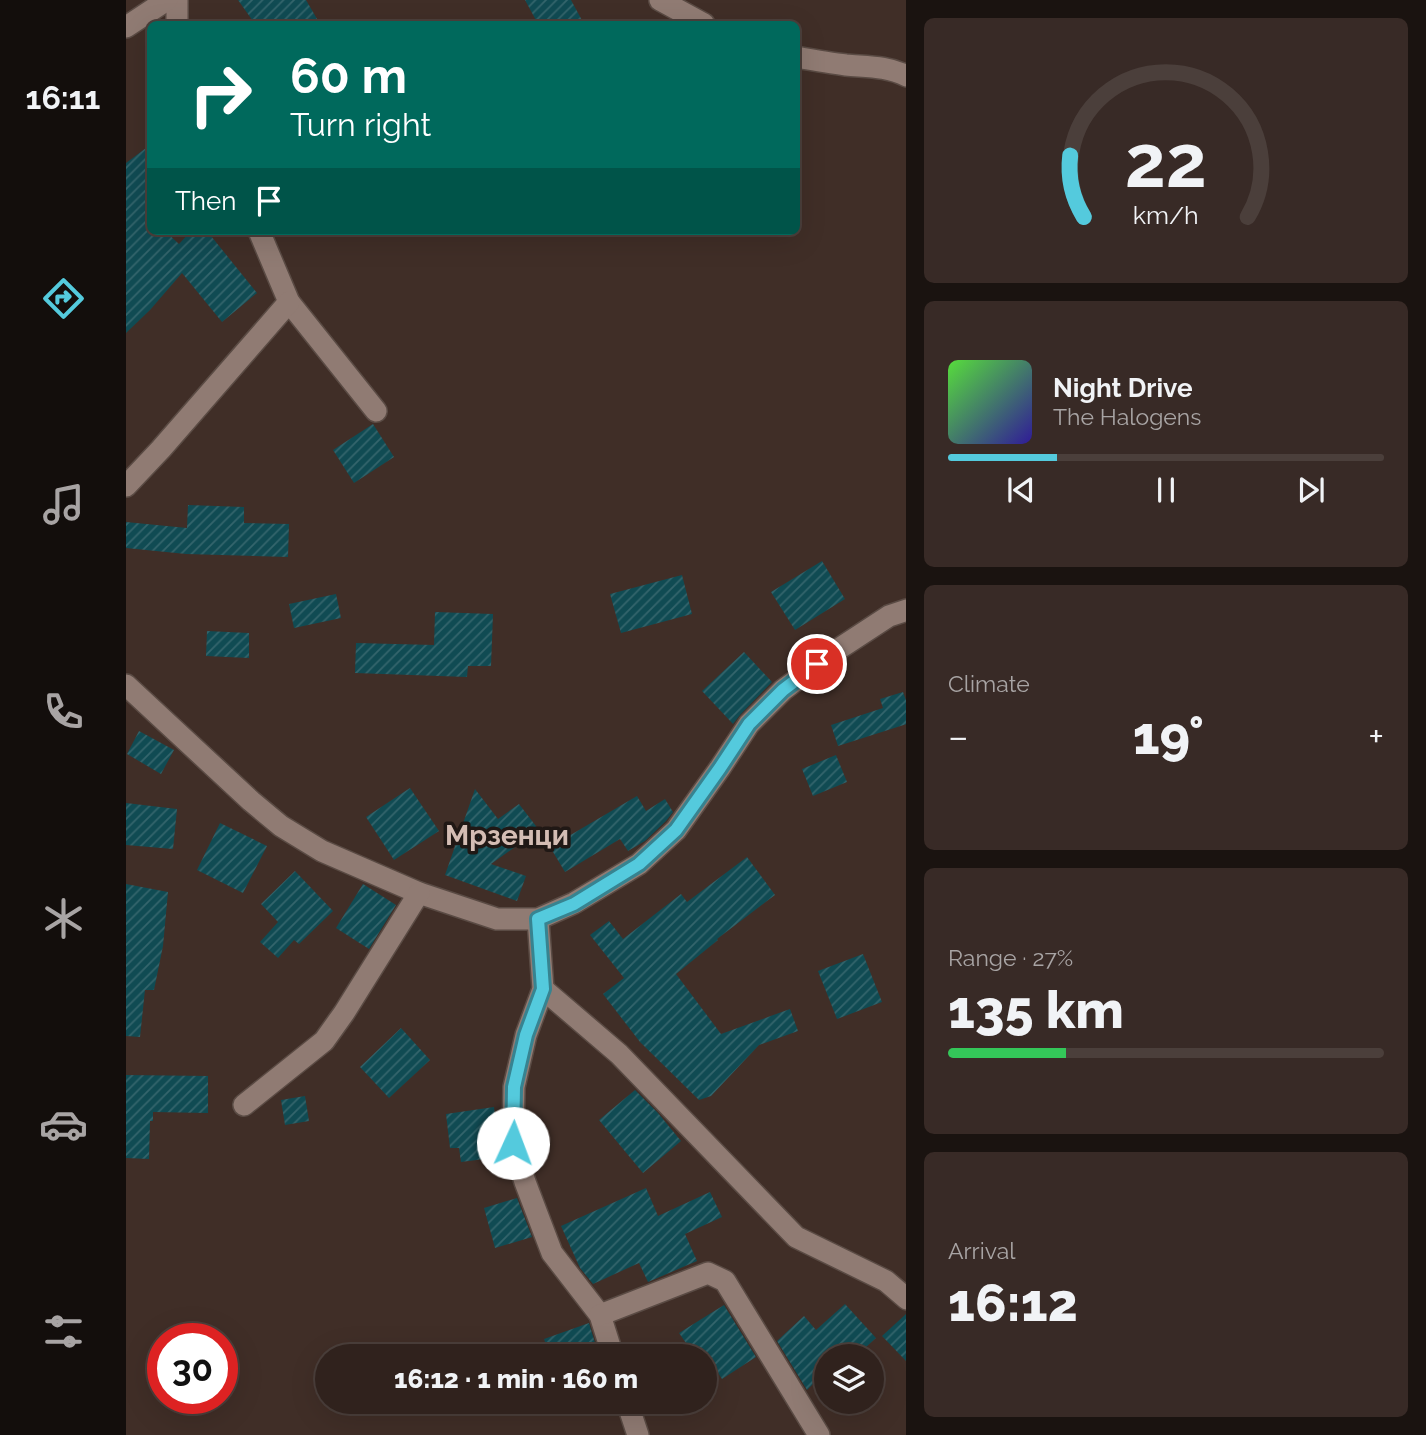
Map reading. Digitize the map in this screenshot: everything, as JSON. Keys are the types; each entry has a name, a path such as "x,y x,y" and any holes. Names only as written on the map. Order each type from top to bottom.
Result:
{"street":[{"path":"126,27 167,0"},
{"path":"177,0 177,21"},
{"path":"660,0 698,21"},
{"path":"800,58 872,66 897,71 906,76"},
{"path":"261,235 289,302 376,411"},
{"path":"126,486 289,302"},
{"path":"126,685 251,801 281,826 321,851 419,893 498,919 538,919 574,904 639,864 676,830 749,724 783,690 889,615 906,610"},
{"path":"244,1105 324,1041 419,893"},
{"path":"538,919 543,989 526,1035 514,1087 513,1143 552,1253 600,1315 609,1344"},
{"path":"543,989 619,1054 796,1237 886,1281 906,1299"},
{"path":"600,1315 708,1273 725,1282 819,1435"},
{"path":"631,1414 638,1435"}],"building":[{"path":"238,0 306,0 318,21 253,21"},
{"path":"525,0 571,0 582,21 536,21"},
{"path":"147,147 147,235 169,235 179,244 187,235 210,235 257,293 222,322 182,273 126,333 126,163"},
{"path":"373,424 394,457 354,483 333,450"},
{"path":"188,505 244,507 244,523 289,524 288,557 186,554 126,548 126,522 187,528"},
{"path":"822,561 845,599 795,630 771,592"},
{"path":"682,575 692,614 621,633 610,594"},
{"path":"336,594 341,618 294,628 289,604"},
{"path":"435,612 493,614 491,666 468,666 467,677 355,673 356,643 434,645"},
{"path":"207,631 249,633 249,658 206,656"},
{"path":"744,652 772,682 733,724 702,691"},
{"path":"903,692 906,700 906,724 838,746 831,725 883,708 880,699"},
{"path":"139,731 174,750 161,774 127,754"},
{"path":"836,755 847,782 813,796 802,769"},
{"path":"410,788 439,831 394,860 366,817"},
{"path":"475,789 498,819 519,804 539,830 491,864 526,876 517,901 445,875"},
{"path":"637,796 646,811 665,799 673,812 645,841 628,851 620,839 565,872 550,847"},
{"path":"126,803 177,809 173,849 126,845"},
{"path":"220,823 267,846 243,893 197,870"},
{"path":"747,857 775,895 676,974 721,1034 790,1009 798,1031 759,1045 711,1096 699,1100 640,1042 603,994 624,978 590,935 609,921 623,939 681,894 687,902"},
{"path":"295,871 333,911 299,944 294,940 278,958 260,942 278,922 261,904"},
{"path":"126,884 168,892 163,946 154,990 145,990 140,1037 126,1036"},
{"path":"363,884 396,905 369,949 336,928"},
{"path":"863,954 882,1002 837,1019 818,971"},
{"path":"401,1028 430,1060 389,1098 360,1067"},
{"path":"126,1075 208,1076 208,1113 153,1112 153,1121 150,1121 149,1159 126,1158"},
{"path":"635,1090 681,1141 643,1173 599,1120"},
{"path":"305,1096 309,1121 285,1125 281,1100"},
{"path":"494,1107 500,1157 461,1162 459,1148 450,1148 446,1114"},
{"path":"646,1188 658,1216 710,1192 722,1217 685,1234 697,1261 648,1282 639,1263 593,1284 580,1268 561,1226"},
{"path":"517,1198 532,1237 495,1248 484,1208"},
{"path":"845,1304 876,1338 869,1344 814,1344 814,1383 807,1390 777,1341 804,1316 816,1330"},
{"path":"724,1305 756,1357 722,1379 717,1371 717,1344 687,1344 679,1333"},
{"path":"906,1314 906,1361 882,1336"},
{"path":"589,1323 595,1344 546,1344 544,1339"}],"district":[{"name":"Мрзенци","path":"507,835"}],"route":[{"path":"513,1143 514,1087 526,1035 543,989 538,919 574,904 639,864 676,830 749,724 783,690 817,664"}]}
